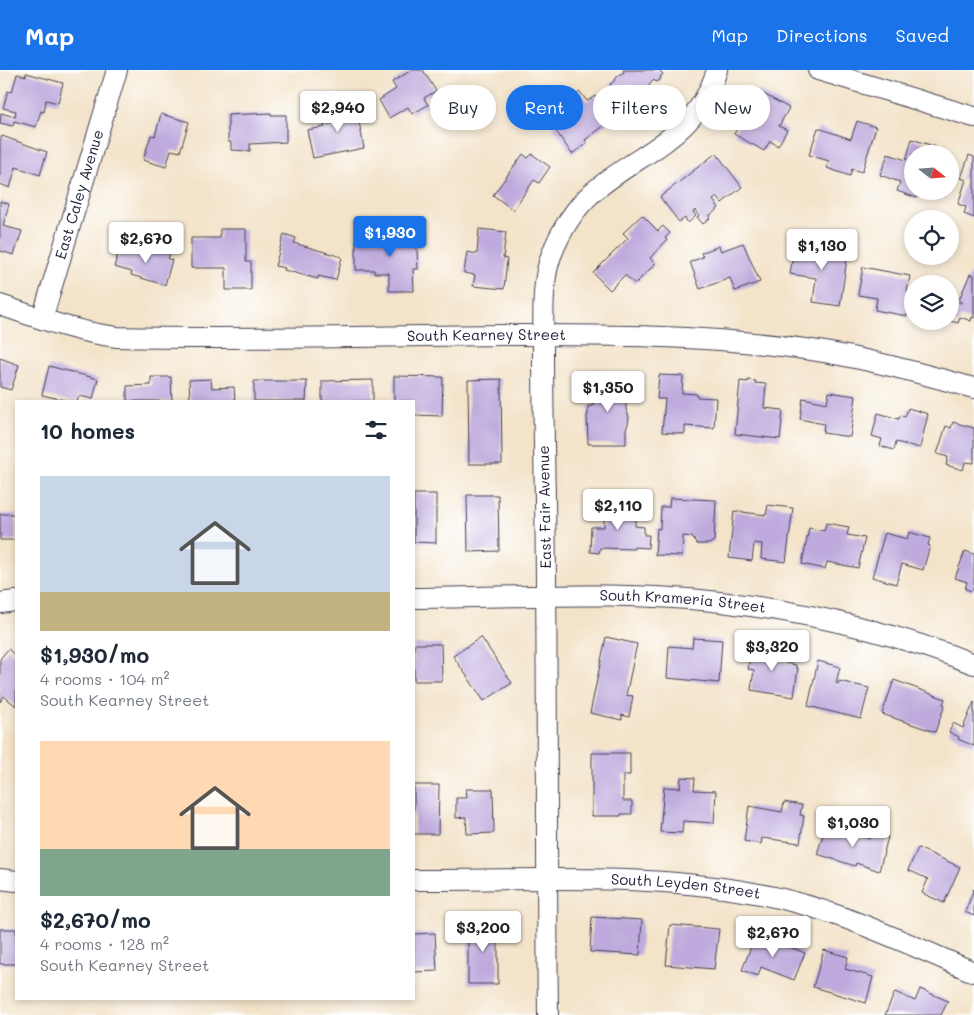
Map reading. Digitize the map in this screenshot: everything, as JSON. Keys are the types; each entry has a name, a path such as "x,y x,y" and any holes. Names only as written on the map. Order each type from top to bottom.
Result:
{"street":[{"name":"East Caley Avenue","path":"42,319 117,70"},
{"name":"East Fair Avenue","path":"548,1015 543,335 546,279 553,252 567,223 577,209 590,194 668,141 684,127 701,104 717,70"},
{"path":"818,70 974,117"},
{"name":"South Kearney Street","path":"0,305 42,319 98,334 125,337 543,335 672,337 750,343 806,349 974,388"},
{"name":"South Krameria Street","path":"415,598 546,596 674,599 734,604 821,618 929,647 974,664"},
{"path":"0,603 15,601"},
{"path":"0,879 15,881"},
{"name":"South Leyden Street","path":"415,880 661,882 755,893 793,902 860,923 974,972"}],"building":[{"path":"412,70 423,70 432,85 430,85 430,94 424,98 428,105 412,114 408,107 389,118 379,100 396,89 392,82"},
{"path":"623,70 659,70 663,74 660,77 661,79 656,82 654,80 649,85 611,85 614,79 624,72"},
{"path":"26,73 63,83 58,103 46,100 44,112 41,111 36,127 14,121 13,126 0,123 1,113 15,117 16,111 3,108 8,91 12,92 17,74 26,76"},
{"path":"583,96 587,101 593,97 593,130 598,130 585,140 587,143 572,154 555,130 583,130"},
{"path":"770,98 789,108 779,126 787,130 778,146 770,141 764,151 734,134 736,130 770,130"},
{"path":"355,100 364,148 313,158 307,130 325,127 324,125 338,122 334,104"},
{"path":"271,113 271,115 286,115 286,142 250,144 250,151 231,150 231,142 228,142 228,115"},
{"path":"161,114 189,122 180,152 171,150 166,167 143,160 151,135 155,136"},
{"path":"857,121 876,127 862,172 852,169 850,176 827,168 829,161 809,155 818,128 851,139"},
{"path":"2,136 47,152 40,175 16,167 10,188 0,184 0,141"},
{"path":"912,139 930,145 910,145"},
{"path":"716,153 742,187 722,203 717,197 713,200 719,208 703,224 697,217 699,216 695,210 693,212 696,216 688,223 685,218 679,222 660,197"},
{"path":"523,154 528,158 532,154 550,167 539,183 534,180 513,210 493,195"},
{"path":"888,154 904,159 904,193 897,191 900,182 880,175"},
{"path":"969,155 974,157 974,218 964,214 966,207 958,204 966,180 961,178"},
{"path":"0,201 9,204 3,226 22,231 14,255 0,251"},
{"path":"642,215 658,231 663,226 670,233 665,238 667,240 650,258 655,264 635,284 625,275 610,290 593,273 628,238 623,233"},
{"path":"220,229 246,229 246,262 251,262 251,290 226,290 226,268 191,268 191,238 220,238"},
{"path":"479,229 506,232 503,258 507,259 504,289 473,286 475,275 464,273 467,252 477,254"},
{"path":"378,233 416,233 418,269 413,269 414,291 389,291 389,273 374,273 374,270 356,270 356,240 378,240"},
{"path":"284,234 296,238 294,243 342,257 336,280 318,276 318,279 275,266"},
{"path":"813,239 830,241 828,249 848,252 840,306 813,302 816,278 790,274 794,248 811,250"},
{"path":"743,243 760,282 735,291 730,278 700,289 690,262 703,257 701,253 719,246 721,251"},
{"path":"149,245 171,251 168,259 172,260 165,285 131,275 132,272 114,267 120,247 147,254"},
{"path":"863,267 905,275 904,315 875,310 877,298 858,295"},
{"path":"970,274 974,275 974,318 972,317 971,321 960,317 959,320 959,302 961,303 962,301 959,300"},
{"path":"0,358 19,365 11,390 0,387"},
{"path":"49,366 98,379 93,399 79,396 77,400 64,400 42,395"},
{"path":"659,375 683,376 682,393 697,394 697,397 716,398 714,428 685,426 685,434 662,432 665,399 657,399"},
{"path":"394,376 443,377 442,416 415,415 415,400 394,400"},
{"path":"151,377 171,377 172,400 127,400 127,386 151,385"},
{"path":"596,377 618,377 617,386 626,386 626,409 629,417 626,429 626,444 588,444 588,406 593,406"},
{"path":"211,379 212,388 234,387 235,400 190,400 189,380"},
{"path":"501,379 502,464 469,464 468,380"},
{"path":"373,380 373,400 322,400 322,381"},
{"path":"748,380 766,384 764,408 783,410 780,439 735,434 740,381 748,382"},
{"path":"254,381 307,381 306,400 254,400"},
{"path":"829,392 856,396 850,437 823,433 824,424 800,419 803,398 827,403"},
{"path":"908,408 928,414 920,448 896,442 894,450 880,446 882,439 872,436 878,413 899,419 900,415 905,417"},
{"path":"953,422 974,428 974,463 965,462 963,470 946,465 948,457 937,454 946,426 951,428"},
{"path":"415,494 436,494 436,543 415,542"},
{"path":"467,495 498,495 499,551 468,552"},
{"path":"670,498 716,500 714,541 709,544 697,544 692,537 683,536 682,556 655,555 657,528 660,529 661,507 669,507"},
{"path":"768,505 793,508 786,562 761,559 762,544 754,543 752,561 729,558 734,511 766,515"},
{"path":"604,506 636,508 635,526 644,527 644,535 649,535 648,548 600,548 599,553 590,552 591,527 604,527"},
{"path":"0,514 15,514 15,540 0,540"},
{"path":"826,523 849,527 847,535 865,538 858,568 827,562 825,569 802,564 809,528 824,531"},
{"path":"909,532 930,538 928,545 930,546 923,570 902,564 896,584 872,577 885,533 907,539"},
{"path":"965,551 974,554 974,586 972,591 965,589 967,582 955,578"},
{"path":"481,637 512,683 484,701 453,656"},
{"path":"606,637 637,644 626,695 633,696 629,717 622,715 622,720 590,713"},
{"path":"693,638 722,640 719,683 667,678 669,646 692,648"},
{"path":"415,644 441,644 442,681 415,681"},
{"path":"752,645 787,651 785,663 796,665 796,668 798,668 794,697 751,690 754,670 748,669"},
{"path":"8,649 15,655 15,705 4,696 0,702 0,659"},
{"path":"818,661 840,667 836,683 838,684 839,681 869,688 861,719 808,706"},
{"path":"894,680 945,699 943,704 945,705 935,732 882,714"},
{"path":"974,702 974,746 958,739 959,737 949,732 953,723 963,728"},
{"path":"592,753 630,753 630,775 623,775 623,801 632,801 632,814 592,816"},
{"path":"681,777 695,778 694,790 716,791 714,823 683,821 682,833 660,832 664,787 680,788"},
{"path":"415,785 439,785 438,834 415,834"},
{"path":"466,789 493,789 494,833 467,834 466,817 456,818 456,798 467,798"},
{"path":"784,802 802,805 800,815 804,816 800,843 762,838 761,844 744,841 749,806 782,812"},
{"path":"826,825 870,839 873,832 888,837 879,871 856,863 855,866 817,854"},
{"path":"918,848 960,867 944,903 922,893 928,879 908,870"},
{"path":"974,889 974,916 965,912"},
{"path":"592,917 642,920 640,955 590,952"},
{"path":"468,922 498,922 498,984 468,984"},
{"path":"670,925 719,929 714,969 666,965"},
{"path":"0,929 15,929 15,964 0,964"},
{"path":"435,933 437,971 415,972 415,934"},
{"path":"756,934 805,953 794,980 761,967 758,976 742,970"},
{"path":"824,950 848,957 845,969 873,977 866,1003 813,987"},
{"path":"920,989 948,1001 941,1015 885,1015 895,992 915,1001"}]}
